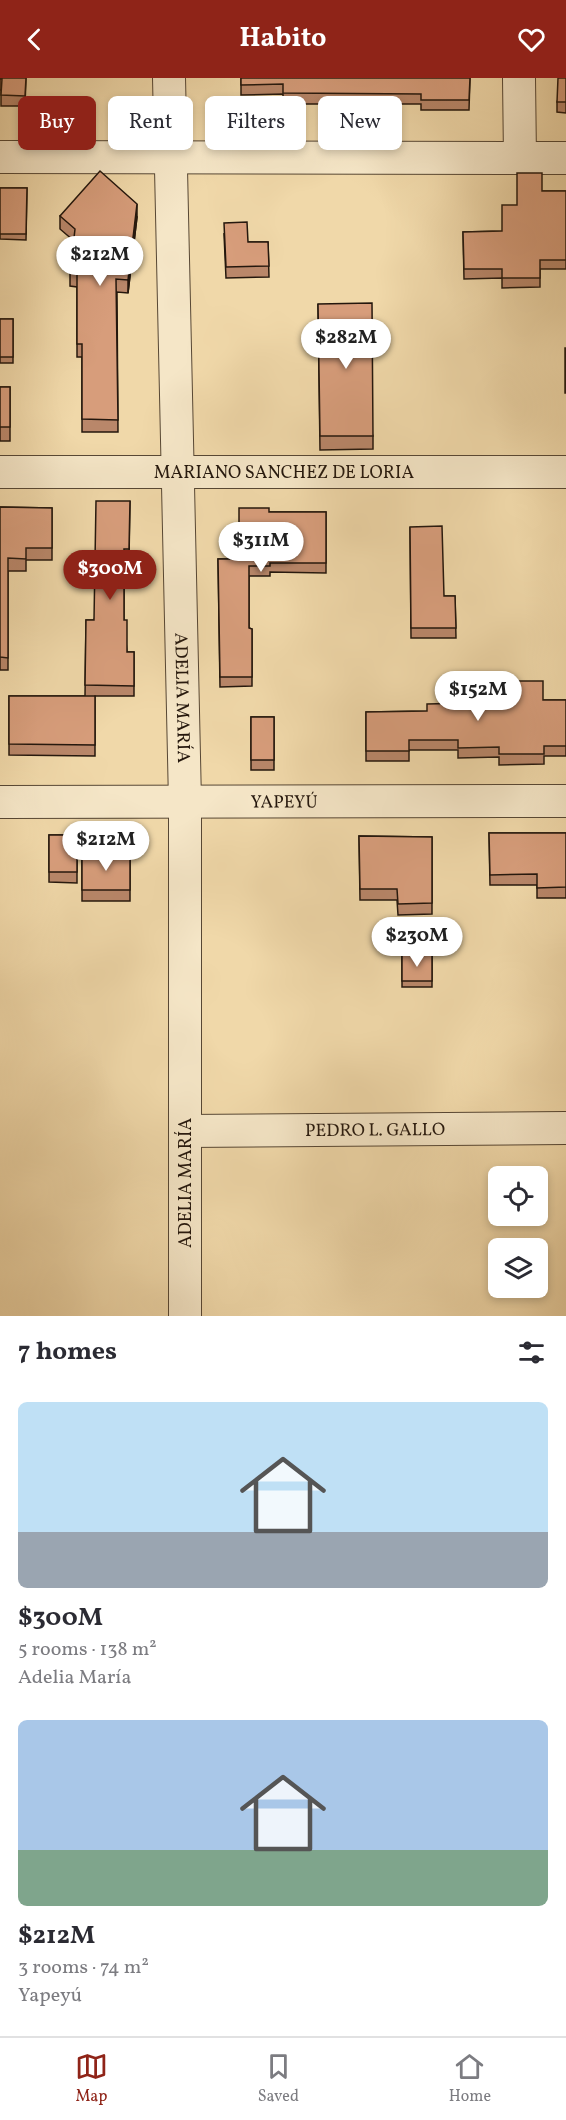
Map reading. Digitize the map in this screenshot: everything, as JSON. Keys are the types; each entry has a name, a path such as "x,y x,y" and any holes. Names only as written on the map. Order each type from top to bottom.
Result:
{"street":[{"name":"ADELIA MARÍA","path":"169,78 185,802 186,1316"},
{"path":"519,78 519,158"},
{"path":"0,157 566,158"},
{"name":"MARIANO SANCHEZ DE LORIA","path":"0,472 566,472"},
{"name":"YAPEYÚ","path":"0,802 566,801"},
{"name":"PEDRO L. GALLO","path":"185,1131 566,1128"}],"building":[{"path":"26,78 25,96 1,95 2,79 0,79"},
{"path":"241,78 470,78 469,100 421,100 421,94 283,93 283,84 241,85"},
{"path":"558,78 566,78 566,102 557,102"},
{"path":"100,171 137,204 128,280 116,279 118,420 82,419 82,344 77,344 77,274 70,273 75,229 60,216"},
{"path":"517,173 542,173 542,191 566,191 566,260 540,260 540,278 502,278 502,269 464,269 463,232 502,231 502,205 517,205"},
{"path":"0,188 27,188 26,234 0,234"},
{"path":"247,222 248,242 268,242 269,266 226,267 224,223"},
{"path":"372,303 373,436 320,436 318,304"},
{"path":"0,319 13,319 13,357 0,357"},
{"path":"566,348 566,393 565,393"},
{"path":"0,387 10,387 10,427 0,427"},
{"path":"96,501 130,501 129,549 124,549 124,620 127,620 127,652 134,652 134,686 85,685 86,620 94,620"},
{"path":"0,507 52,508 52,548 26,548 26,559 8,558 8,658 0,657"},
{"path":"239,508 269,508 269,512 326,512 326,563 270,563 270,566 249,566 252,677 220,677 218,559 239,559"},
{"path":"442,526 444,596 455,596 456,628 411,628 410,527"},
{"path":"498,681 543,681 543,700 566,700 566,746 544,746 544,754 499,754 499,747 458,748 458,740 409,740 409,751 366,751 366,712 427,711 427,704 469,703 468,691 498,690"},
{"path":"9,696 95,696 95,745 9,744"},
{"path":"251,717 274,717 274,760 251,760"},
{"path":"489,833 566,833 566,887 537,888 537,874 490,875"},
{"path":"49,835 77,835 77,872 49,872"},
{"path":"359,836 432,837 432,903 398,904 397,889 360,889"},
{"path":"82,854 130,854 130,890 82,890"},
{"path":"402,954 432,954 432,981 402,981"}]}
